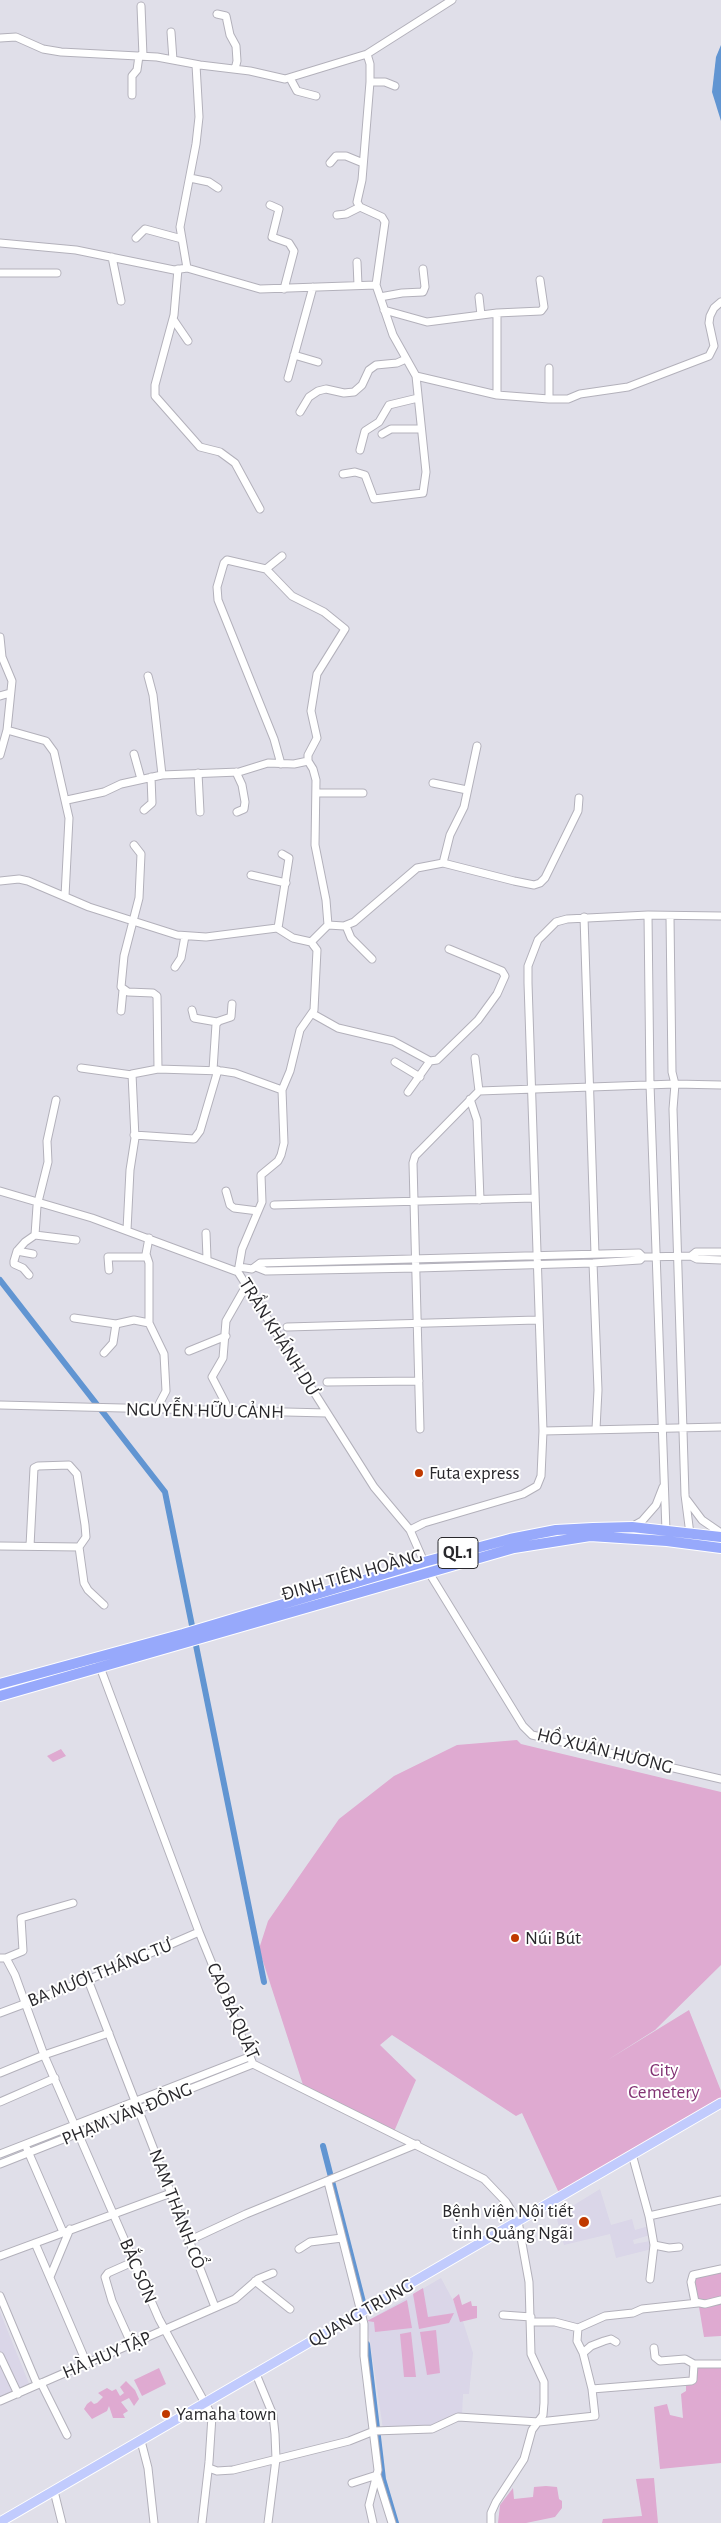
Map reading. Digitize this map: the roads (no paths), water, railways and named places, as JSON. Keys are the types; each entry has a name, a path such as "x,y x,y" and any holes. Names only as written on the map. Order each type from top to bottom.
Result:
{"highway":[{"name":"ĐINH TIÊN HOÀNG","path":"0,1696 100,1667 204,1631 556,1530 626,1527 721,1537"},
{"name":"ĐINH TIÊN HOÀNG","path":"426,1567 514,1548 590,1536 666,1541 721,1548"},
{"name":"ĐINH TIÊN HOÀNG","path":"0,1684 184,1638"}],"main road":[{"name":"QUANG TRUNG","path":"0,2522 721,2103"}],"street":[{"path":"0,38 16,37 42,49 61,52 141,56 234,69 278,78 290,78 367,54 452,0"},
{"path":"132,95 132,76 137,70 141,56 142,6"},
{"path":"217,14 226,16 230,35 236,46 234,69"},
{"path":"171,32 173,60"},
{"path":"343,474 355,472 365,475 374,499 422,494 426,478 418,398 419,386 416,376 393,335 376,285 385,222 382,218 360,207 357,202 363,163 370,82 370,64 367,54"},
{"path":"187,268 180,219 190,178 199,117 196,65"},
{"path":"290,78 297,91 316,96"},
{"path":"370,82 385,82 395,86"},
{"path":"330,163 336,156 350,157 363,163"},
{"path":"190,178 209,182 218,188"},
{"path":"270,205 279,209 272,237 289,243 294,251 284,289"},
{"path":"337,215 351,212 360,207"},
{"path":"136,238 145,229 182,239"},
{"path":"0,243 76,250 178,269 187,268 254,288 284,289 376,285"},
{"path":"112,257 120,301"},
{"path":"357,262 358,285"},
{"path":"178,269 173,320 154,390 156,399 200,447 220,452 235,463 260,509"},
{"path":"380,297 423,292 425,287 423,269"},
{"path":"0,272 57,273"},
{"path":"384,310 427,322 497,313 544,310 540,280"},
{"path":"288,378 313,287"},
{"path":"479,297 481,315"},
{"path":"416,376 497,395 549,399 568,399 580,394 628,387 709,356 714,346 709,323 710,316 714,308 721,302"},
{"path":"497,313 497,395"},
{"path":"173,320 188,341"},
{"path":"294,355 318,362"},
{"path":"300,412 309,397 318,390 326,389 344,393 354,392 362,385 369,370 376,365 397,363 406,359"},
{"path":"549,368 549,399"},
{"path":"360,450 365,430 379,422 389,405 418,398"},
{"path":"382,434 391,429 421,429"},
{"path":"266,569 282,556"},
{"path":"281,764 274,739 217,595 217,587 226,561 266,569 292,596 324,612 345,629 317,674 311,711 317,738 308,755 317,793 315,845 326,900 328,926"},
{"path":"0,637 2,656 12,681 0,755"},
{"path":"148,676 153,695 162,775"},
{"path":"0,696 10,693"},
{"path":"4,732 33,736 51,746 66,800 70,831 66,896"},
{"path":"443,863 448,841 461,814 476,746"},
{"path":"134,754 141,779"},
{"path":"66,800 104,792 121,784 162,775 236,772 268,763 281,764 308,761"},
{"path":"236,772 242,785 245,802 244,808 238,812"},
{"path":"198,773 200,812"},
{"path":"144,810 152,803 151,777"},
{"path":"433,783 467,790"},
{"path":"317,793 363,793"},
{"path":"311,942 328,926 346,926 365,914 417,868 443,863 514,881 540,883 545,878 578,811 579,798"},
{"path":"122,1011 123,990 121,987 124,956 139,898 141,857 140,851 134,845"},
{"path":"278,928 289,858 282,854"},
{"path":"251,875 286,883"},
{"path":"0,881 19,879 66,896 89,907 133,922 185,936 206,937 278,928 293,938 311,942 317,950"},
{"path":"648,915 650,1084 666,1531"},
{"path":"410,1530 424,1523 514,1497 537,1486 541,1476 543,1432 537,1320 528,983 532,953 538,940 556,922 584,917 648,915 670,917 721,916"},
{"path":"584,917 595,1254"},
{"path":"670,917 672,1072 675,1084 673,1110 677,1257 685,1495 690,1534"},
{"path":"346,926 351,938 372,959"},
{"path":"318,934 316,1002 313,1014 300,1030 290,1071 282,1090 284,1143 278,1161 261,1175 259,1182 262,1196 258,1211 242,1249 239,1270 256,1267 266,1271 416,1268 595,1254 639,1253 643,1257"},
{"path":"175,968 181,958 185,936"},
{"path":"408,1092 430,1062 437,1060 478,1020 497,994 505,976 502,972 450,948"},
{"path":"123,990 153,993 157,996 158,1069"},
{"path":"192,1010 194,1018 217,1022 231,1017 232,1004"},
{"path":"313,1014 338,1028 393,1041 430,1062"},
{"path":"134,1135 194,1139 200,1131 215,1070 217,1022"},
{"path":"475,1058 479,1091"},
{"path":"395,1062 420,1077"},
{"path":"81,1068 132,1075 136,1072 158,1069 234,1072 282,1090"},
{"path":"127,1230 134,1135 132,1075"},
{"path":"420,1429 413,1163 415,1156 479,1091 650,1084 721,1085"},
{"path":"470,1099 477,1120 480,1200"},
{"path":"35,1235 39,1201 48,1162 47,1142 56,1100"},
{"path":"226,1191 230,1205 234,1208 258,1211"},
{"name":"TRẦN KHÁNH DƯ","path":"0,1192 39,1201 239,1270 246,1286 374,1487 410,1530 426,1567"},
{"path":"274,1205 534,1198"},
{"path":"206,1233 207,1258"},
{"path":"29,1275 23,1268 14,1264 18,1251 25,1242 35,1235 76,1240"},
{"path":"149,1238 147,1257 150,1263 149,1323 164,1354 166,1391 156,1410"},
{"path":"18,1251 33,1254"},
{"path":"691,1256 696,1252 721,1252"},
{"path":"256,1267 260,1263 416,1259 536,1260 594,1263 640,1260 643,1257 691,1256 697,1259 721,1260"},
{"path":"109,1270 106,1260 108,1258 147,1257"},
{"path":"594,1263 598,1390 596,1429"},
{"path":"226,1412 226,1404 212,1377 223,1358 226,1321 246,1286"},
{"path":"74,1318 116,1324 134,1320 149,1323"},
{"path":"287,1327 537,1320"},
{"path":"104,1353 113,1343 116,1324"},
{"path":"189,1350 226,1336"},
{"path":"328,1382 419,1381"},
{"name":"NGUYỄN HỮU CẢNH","path":"0,1405 327,1413"},
{"path":"543,1432 596,1429 721,1427"},
{"path":"30,1546 34,1470 38,1466 64,1465 73,1467 77,1474 86,1532 84,1541 79,1547 84,1582 88,1590 104,1604"},
{"path":"626,1527 637,1524 650,1513 656,1506 664,1484"},
{"path":"685,1495 702,1520 721,1533"},
{"path":"0,1546 79,1547"},
{"name":"HỒ XUÂN HƯƠNG","path":"426,1567 523,1726 532,1735 721,1779"},
{"name":"CAO BÁ QUÁT","path":"100,1667 200,1932 253,2064 484,2178 506,2202 518,2221"},
{"path":"73,1903 21,1918 23,1950 3,1958 26,2002 44,2055 76,2124"},
{"name":"BA MƯƠI THÁNG TƯ","path":"0,2013 88,1980 200,1932"},
{"path":"88,1980 136,2101"},
{"path":"0,2073 44,2055 108,2033"},
{"name":"PHẠM VĂN ĐỒNG","path":"0,2154 249,2057"},
{"name":"PHẠM VĂN ĐỒNG","path":"0,2164 253,2064"},
{"path":"0,2102 55,2078"},
{"path":"192,2078 195,2087"},
{"name":"NAM THÀNH CỔ","path":"136,2101 214,2307"},
{"name":"BẮC SƠN","path":"76,2124 164,2330 212,2416 209,2468 202,2523"},
{"path":"25,2144 66,2230 50,2276"},
{"path":"188,2241 417,2144"},
{"path":"632,2154 649,2216 654,2245 650,2280"},
{"path":"331,2180 342,2238 362,2312 364,2356 375,2431 377,2475 392,2523"},
{"path":"0,2256 66,2230 171,2193"},
{"path":"649,2216 721,2200"},
{"path":"490,2523 491,2513 503,2490 524,2459 532,2430 542,2415 544,2382 530,2354 531,2319 525,2253 518,2221"},
{"path":"299,2249 310,2242 342,2238"},
{"path":"35,2243 87,2364"},
{"path":"654,2245 669,2248 680,2247"},
{"path":"131,2343 112,2301 105,2278 108,2273 135,2261"},
{"path":"698,2303 695,2302 691,2277 721,2269"},
{"name":"HÀ HUY TẬP","path":"0,2401 235,2298 256,2280 273,2273"},
{"path":"256,2280 290,2309"},
{"path":"0,2296 3,2312 67,2435"},
{"path":"503,2315 555,2322 578,2328 605,2316 633,2313 642,2308 706,2304 721,2300"},
{"path":"209,2468 217,2471 233,2470 350,2441 375,2431 385,2429 432,2429 458,2417 538,2422 595,2416 592,2389 583,2353 577,2341 578,2328"},
{"path":"583,2353 591,2346 604,2341 611,2339 616,2342"},
{"path":"654,2348 657,2360 685,2359 694,2364 721,2364"},
{"path":"0,2356 18,2394"},
{"path":"592,2389 691,2381 693,2380 694,2364"},
{"path":"256,2374 273,2415 276,2459 268,2523"},
{"path":"141,2441 148,2468 154,2523"},
{"path":"352,2483 377,2475"},
{"path":"373,2523 369,2505 377,2475"},
{"path":"54,2491 62,2523"}],"water":[{"path":"721,45 721,121 712,92 716,57"}],"waterway":[{"path":"0,1280 165,1492 264,1982"},
{"path":"323,2146 363,2302"},
{"path":"367,2344 383,2479 396,2523"}],"place":[{"name":"Futa express","path":"419,1473"},
{"name":"Núi Bút","path":"515,1938"},
{"name":"Bệnh viện Nội tiết tỉnh Quảng Ngãi","path":"584,2222"},
{"name":"Yamaha town","path":"166,2414"}],"park label":[{"name":"City Cemetery","path":"664,2081"}]}
